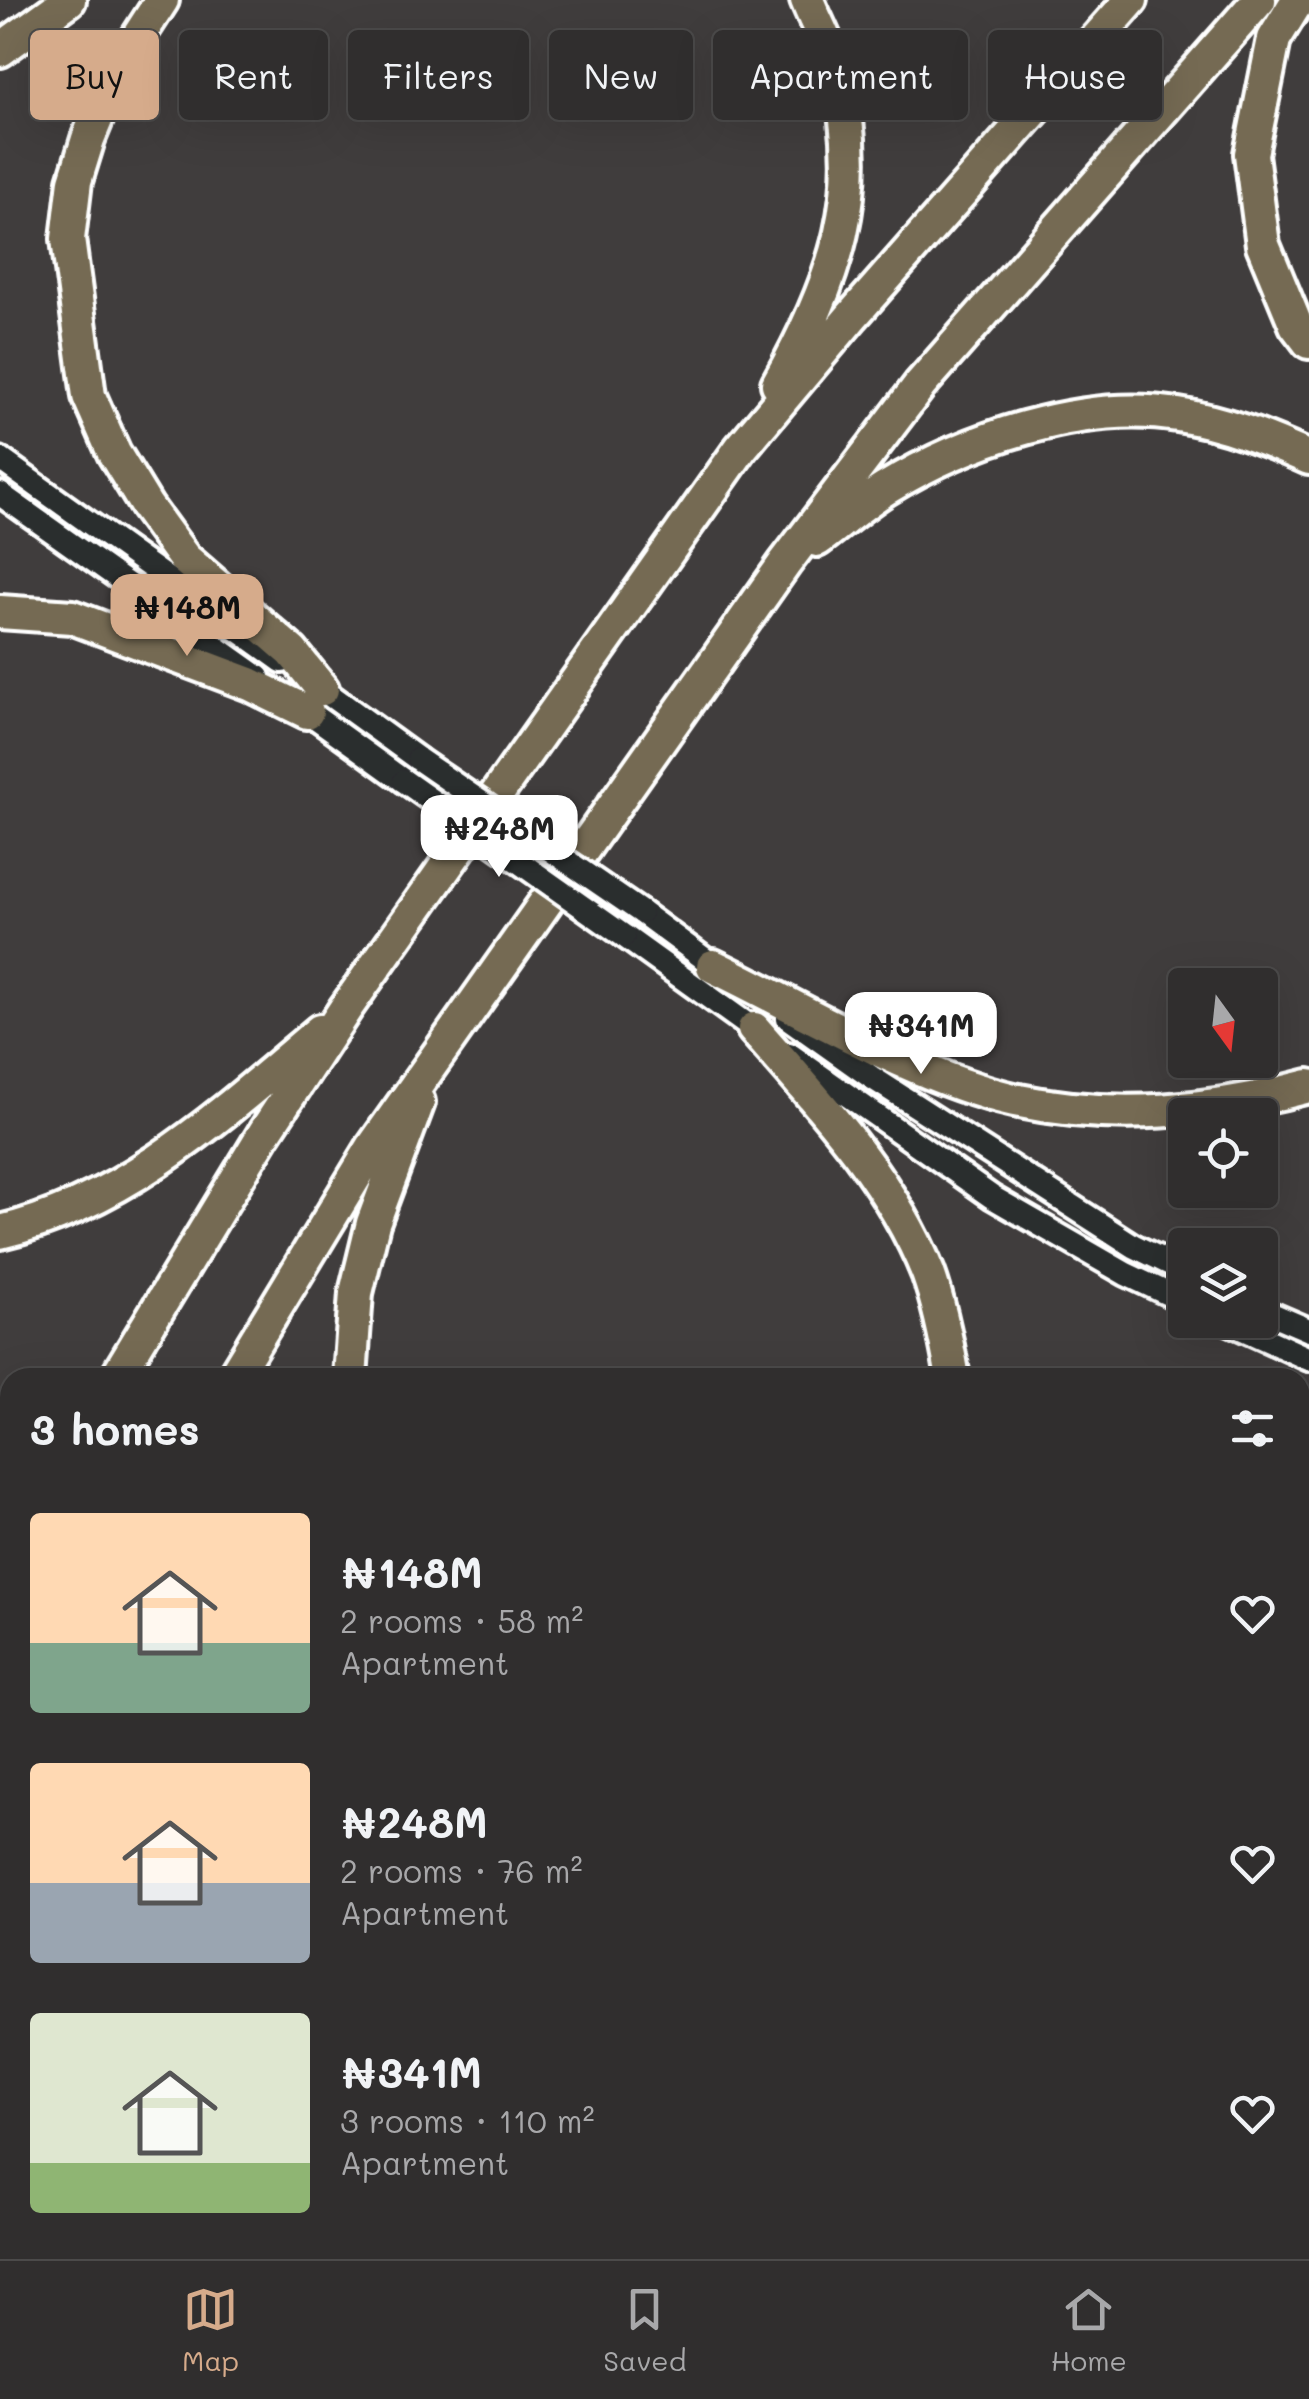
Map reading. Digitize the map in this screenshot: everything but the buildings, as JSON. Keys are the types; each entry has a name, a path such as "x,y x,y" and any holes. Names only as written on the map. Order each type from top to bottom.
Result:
{"highway":[{"path":"0,50 70,0"},
{"path":"162,0 115,72 76,181 68,239 89,396 114,453 147,508 184,558 292,652 314,701"},
{"path":"742,448 826,290 846,220 850,154 836,70 807,0"},
{"path":"122,1368 265,1132 346,1008 742,448 852,316 1131,0"},
{"path":"238,1368 373,1147 785,563 920,385 1259,0"},
{"path":"1298,0 1274,39 1252,154 1263,246 1296,325 1309,342"},
{"path":"785,563 884,490 959,450 1062,418 1125,412 1177,414 1257,435 1309,458"},
{"path":"0,612 72,617 250,684 314,701"},
{"path":"713,966 882,1050 1011,1099 1086,1111 1170,1112 1247,1102 1309,1086"},
{"path":"0,1232 68,1208 126,1181 209,1125 346,1008"},
{"path":"754,1029 831,1116 892,1199 928,1274 951,1368"},
{"path":"351,1368 356,1293 373,1223 436,1055"}],"street":[{"path":"0,459 314,701 404,781 992,1197 1168,1294"},
{"path":"0,494 314,701 418,759 872,1077 1134,1246 1168,1263"},
{"path":"1278,1317 1309,1330"},
{"path":"1263,1338 1309,1359"}]}
